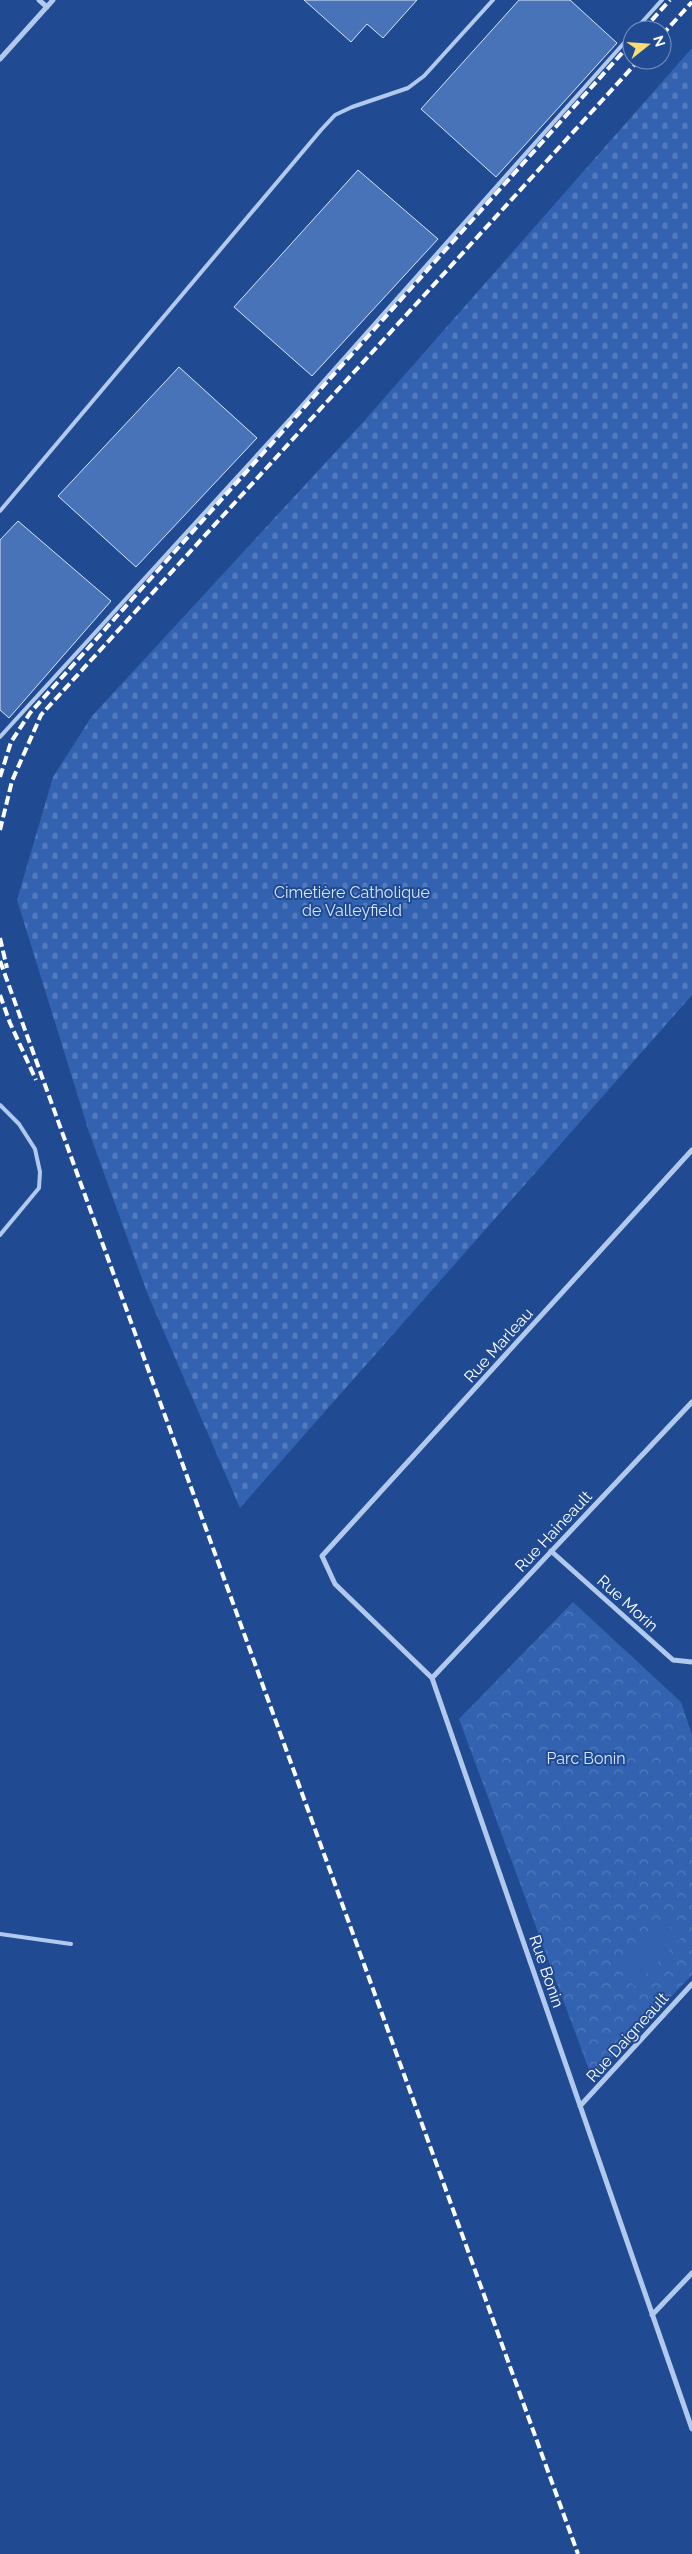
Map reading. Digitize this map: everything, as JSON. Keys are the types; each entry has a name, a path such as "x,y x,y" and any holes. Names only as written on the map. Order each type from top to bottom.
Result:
{"street":[{"path":"39,0 47,7"},
{"path":"0,59 53,0"},
{"name":"Rue Marleau","path":"322,1556 692,1150"},
{"name":"Rue Haineault","path":"432,1678 692,1402"},
{"name":"Rue Morin","path":"551,1551 673,1660 692,1662"},
{"name":"Rue Bonin","path":"322,1556 335,1584 432,1678 692,2429"},
{"name":"Rue Daigneault","path":"580,2106 692,1984"},
{"path":"652,2315 692,2273"}],"lane":[{"path":"0,511 335,115 352,107 408,88 424,76 493,0"},
{"path":"644,20 662,0"},
{"path":"0,737 291,418 622,45"},
{"path":"0,1105 19,1124 30,1140 35,1149 40,1172 39,1188 0,1234"},
{"path":"0,1934 71,1944"}],"green space":[{"name":"Cimetière Catholique de Valleyfield","path":"692,48 692,995 240,1508 148,1295 89,1132 17,900 53,777 92,716 364,421"},
{"name":"Parc Bonin","path":"573,1602 681,1702 692,1735 692,1975 592,2078 459,1719"},
{"path":"663,1922 682,1937 634,1986 621,1968"}],"building":[{"path":"304,0 417,0 383,38 367,24 351,42"},
{"path":"519,0 570,0 617,43 496,177 421,109"},
{"path":"358,170 438,239 312,376 234,307"},
{"path":"179,367 257,438 136,567 58,496"},
{"path":"18,521 111,601 9,718 0,710 0,540"}],"railway":[{"path":"652,20 670,0"},
{"path":"672,24 692,2"},
{"path":"0,777 11,742 30,713 622,53"},
{"path":"0,830 12,781 41,715 630,70"},
{"path":"0,938 7,968"},
{"path":"0,961 578,2554"},
{"path":"0,995 10,1023 36,1080"}]}
